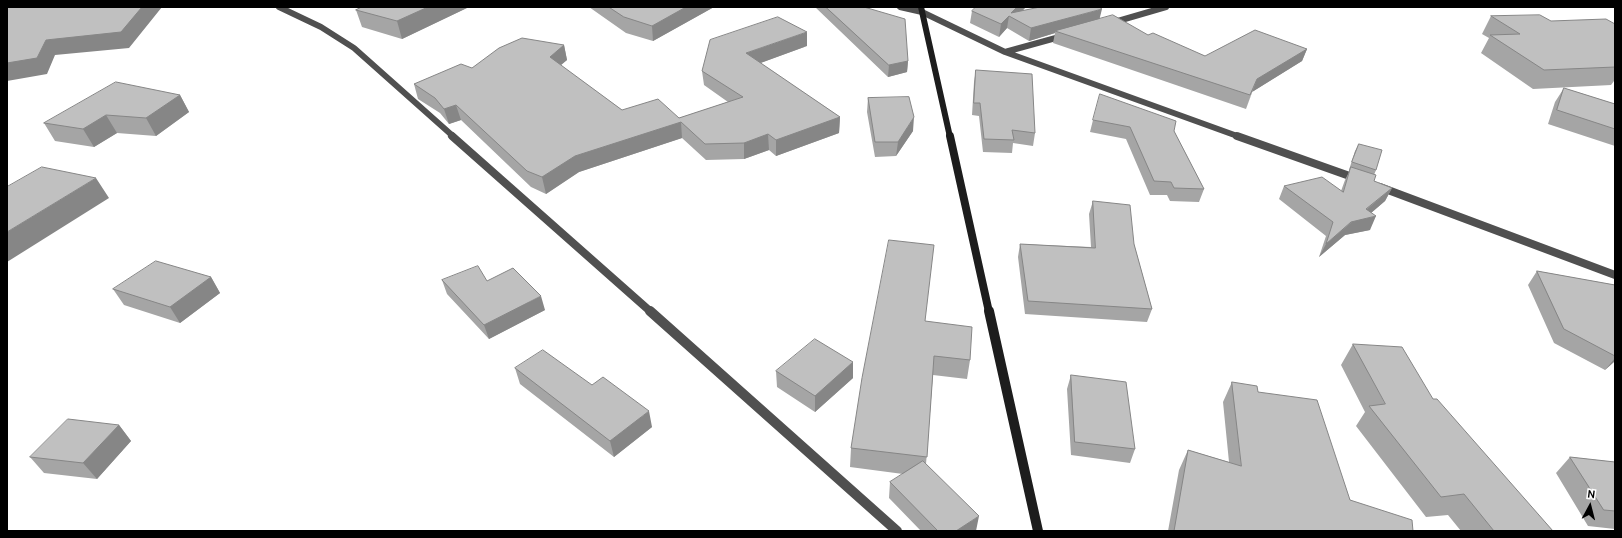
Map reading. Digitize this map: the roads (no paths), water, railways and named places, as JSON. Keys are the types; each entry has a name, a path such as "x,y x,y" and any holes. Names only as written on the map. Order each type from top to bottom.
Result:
{"main road":[{"path":"921,9 1038,531"}],"street":[{"path":"279,7 321,27 354,48 896,531"},
{"path":"900,7 921,9 1005,52 1367,182"},
{"path":"1105,24 1166,7"},
{"path":"1005,52 1066,35"},
{"path":"1375,185 1615,275"}]}
